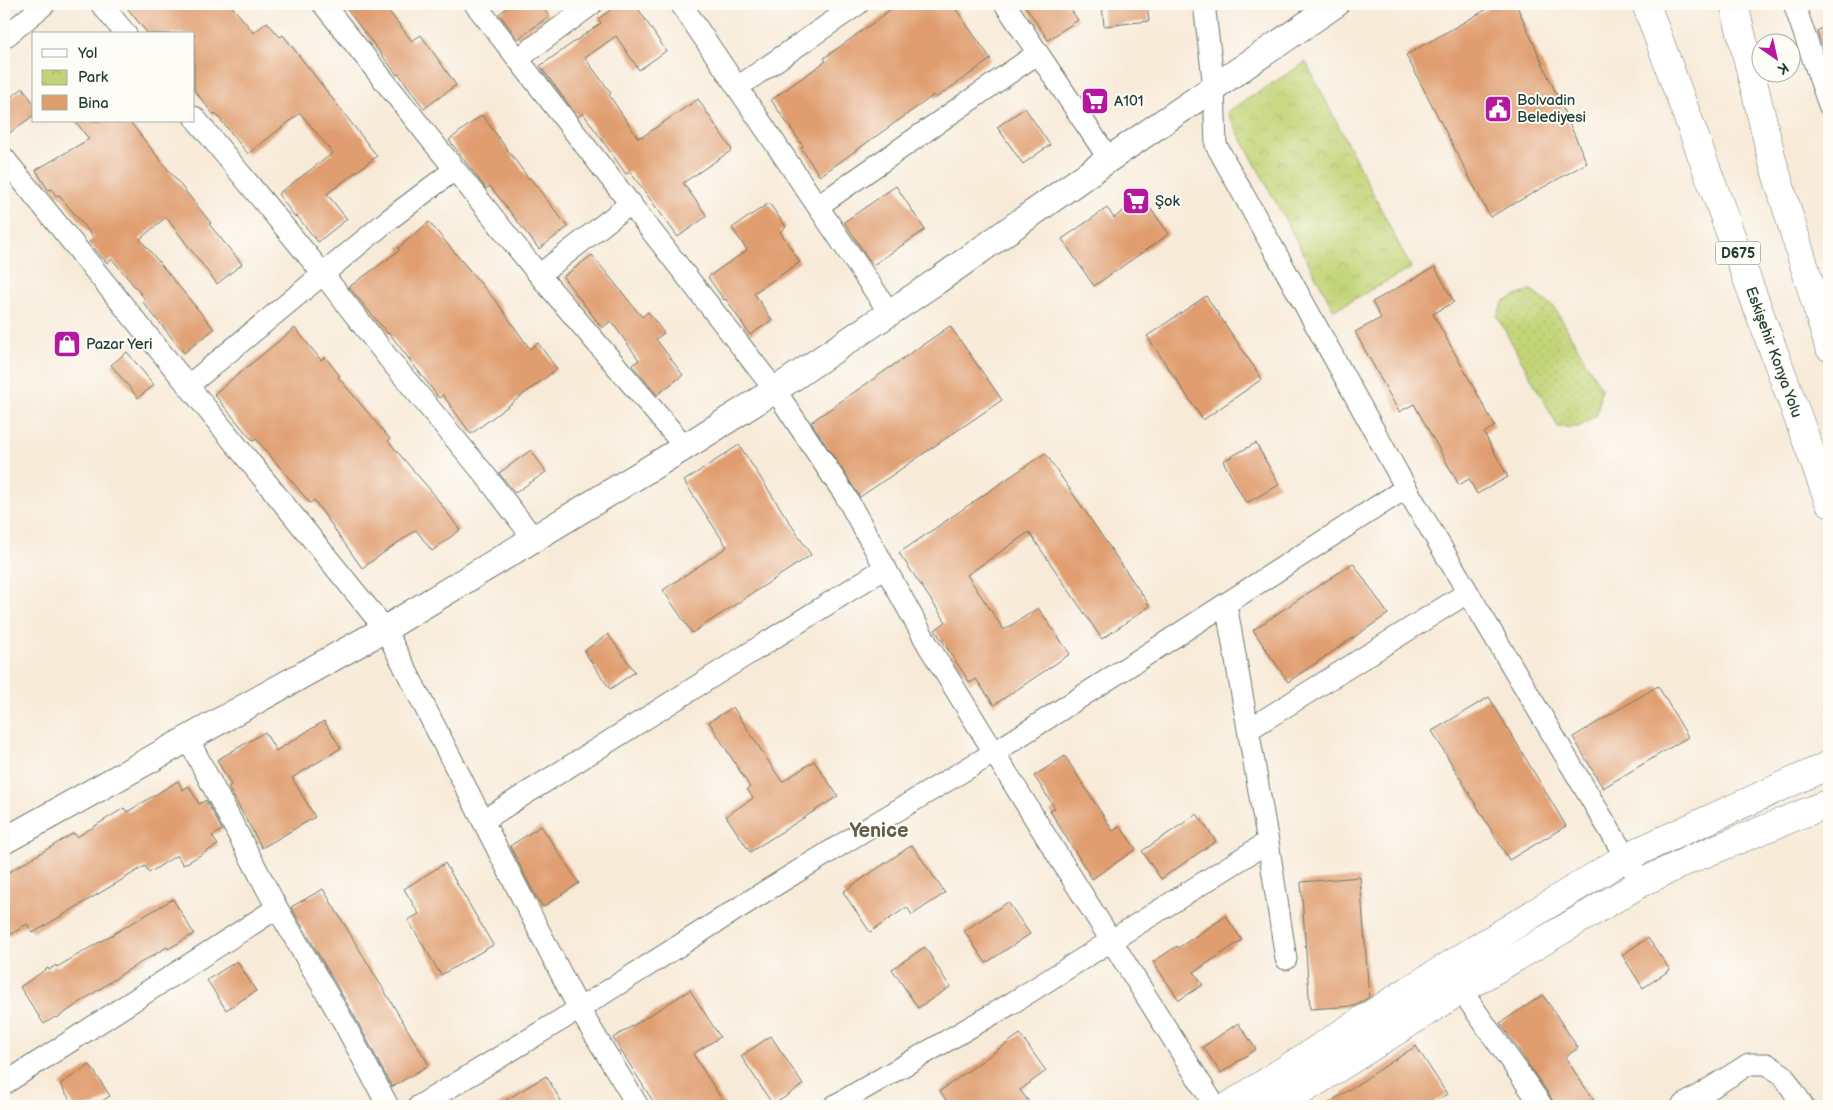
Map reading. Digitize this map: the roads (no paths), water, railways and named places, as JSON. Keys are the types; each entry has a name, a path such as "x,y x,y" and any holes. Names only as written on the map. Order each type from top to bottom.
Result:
{"main road":[{"name":"Eskişehir Konya Yolu","path":"1646,4 1829,502"},
{"path":"1734,4 1773,163 1829,347"},
{"path":"1229,1106 1626,857 1829,765"},
{"path":"1278,1106 1460,990 1642,883 1698,856 1829,803"}],"street":[{"path":"4,38 45,4"},
{"path":"101,4 124,32"},
{"path":"323,4 454,170 685,447"},
{"path":"475,4 631,202 775,390 844,495 928,645 1215,1106"},
{"path":"519,58 592,4"},
{"path":"681,4 889,312"},
{"path":"738,87 858,4"},
{"path":"1005,4 1109,159"},
{"path":"1204,4 1214,87 1216,145 1406,488 1467,594 1642,883"},
{"path":"4,841 386,629 685,447 775,390 889,312 937,282 1109,159 1336,4"},
{"path":"1794,4 1829,105"},
{"path":"818,206 1038,53"},
{"path":"195,118 485,475 534,539"},
{"path":"4,158 386,629 579,1010 638,1106"},
{"path":"189,386 387,221 454,170"},
{"path":"540,275 631,202"},
{"path":"419,1106 579,1010 756,897 995,752 1406,488"},
{"path":"484,820 885,568"},
{"path":"1248,730 1467,594"},
{"path":"1226,604 1268,842 1286,959"},
{"path":"188,739 277,908 344,1023 388,1106"},
{"path":"834,1106 1012,1003 1268,842"},
{"path":"4,1084 277,908"},
{"path":"1448,967 1460,990 1542,1106"},
{"path":"1682,1106 1749,1064 1767,1064 1783,1075 1803,1106"}],"place":[{"name":"A101","path":"1095,101"},
{"name":"Bolvadin Belediyesi","path":"1498,109"},
{"name":"Şok","path":"1136,201"},
{"name":"Pazar Yeri","path":"67,344"}],"district":[{"name":"Yenice","path":"879,830"}]}
